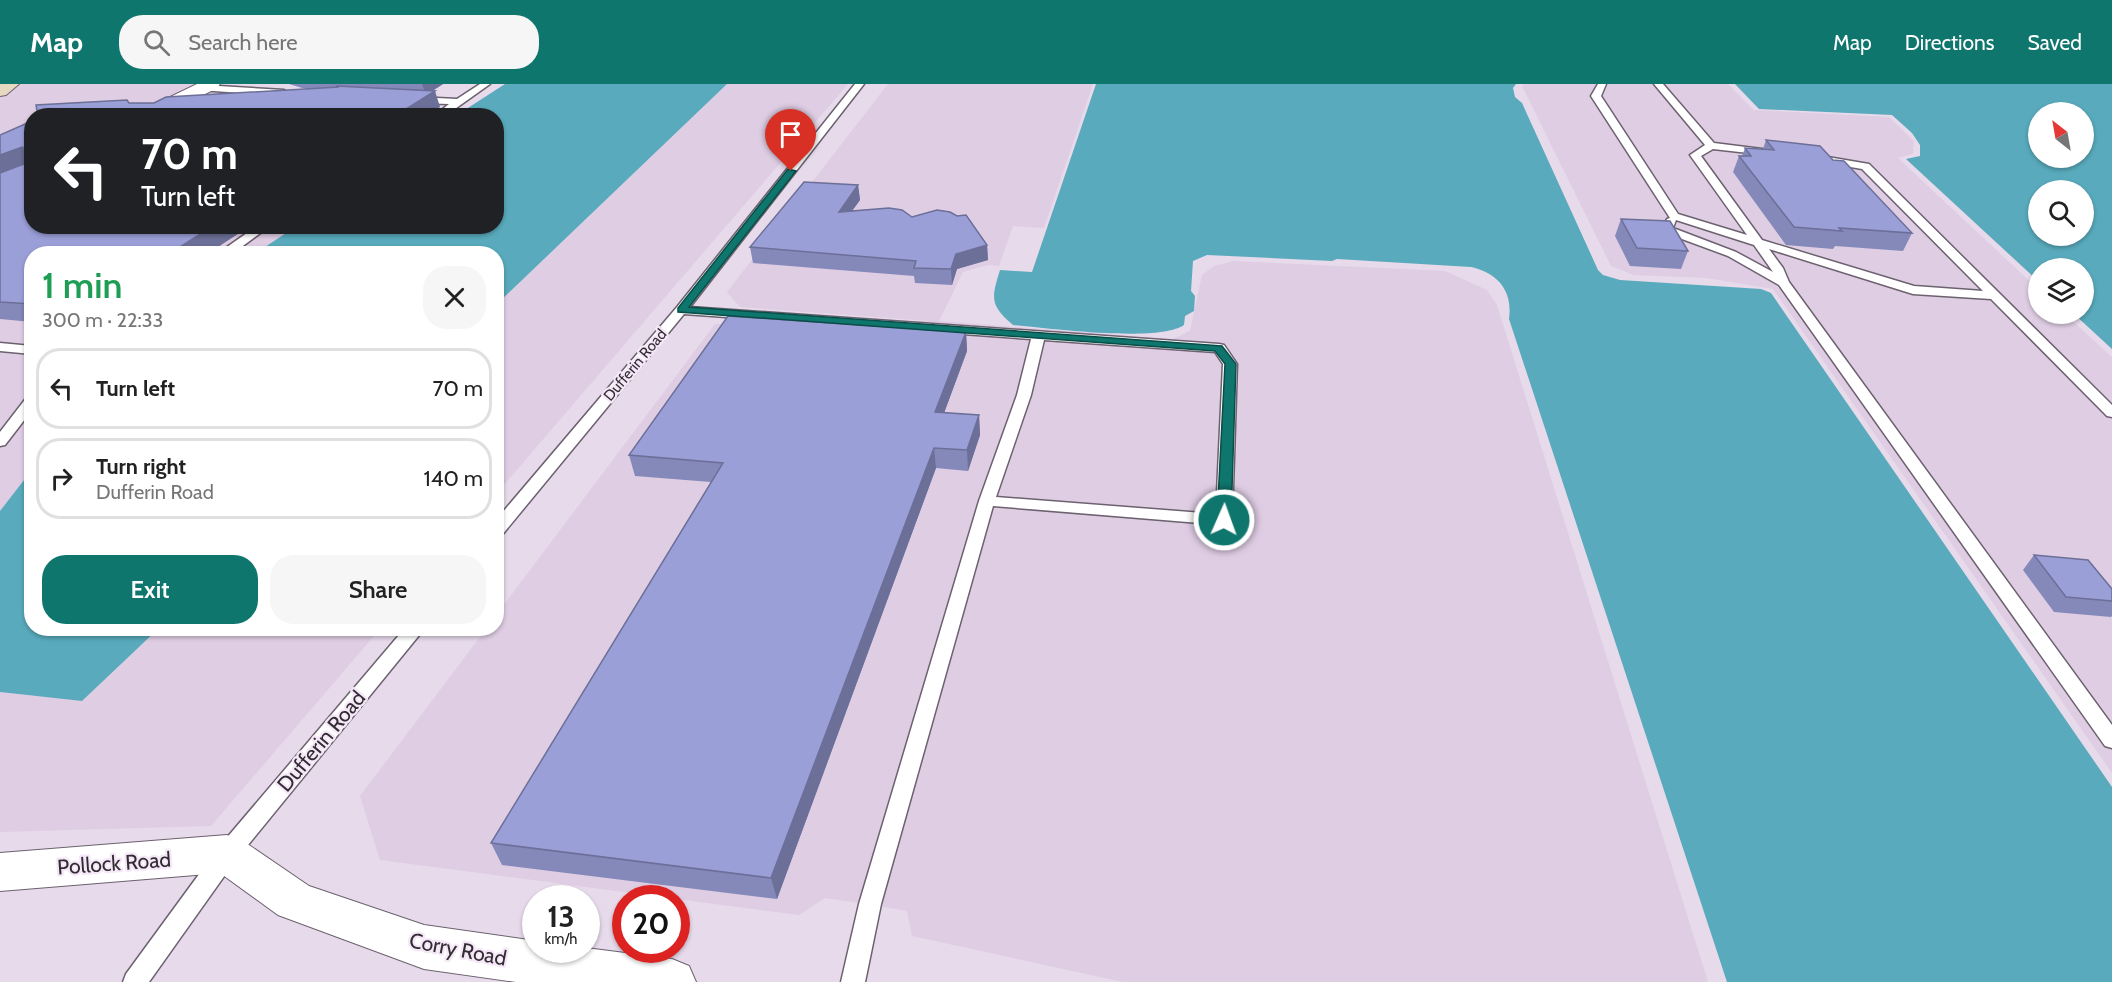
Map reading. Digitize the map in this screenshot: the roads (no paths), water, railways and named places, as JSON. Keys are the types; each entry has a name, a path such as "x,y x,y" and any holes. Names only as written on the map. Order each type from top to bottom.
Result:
{"street":[{"path":"162,108 206,86"},
{"name":"Pollock Road","path":"0,872 227,854"},
{"name":"Corry Road","path":"227,854 294,901 424,947 670,982"}],"lane":[{"path":"450,108 486,84"},
{"name":"Dufferin Road","path":"504,521 681,310 860,84"},
{"path":"1602,84 1596,96 1674,216 1913,290 1995,296"},
{"path":"1658,84 1711,146"},
{"path":"206,86 297,93"},
{"path":"401,99 459,102"},
{"path":"1780,153 1711,146 1695,155 1777,268 1783,282 2112,740"},
{"path":"1802,156 1865,166 2112,412"},
{"path":"1674,216 1667,230 1732,255 1783,282"},
{"path":"235,246 253,234"},
{"path":"681,310 1218,348 1230,364 1224,520 987,501"},
{"path":"853,982 870,904 987,501 1020,406 1039,335"},
{"path":"0,347 24,349"},
{"path":"0,442 24,410"},
{"name":"Dufferin Road","path":"135,981 227,854 409,636"}],"water":[{"path":"505,84 727,84 504,297 504,246 266,246 284,234 504,234 504,108 468,108"},
{"path":"1096,84 1516,84 1513,88 1515,97 1522,103 1598,270 1603,275 1620,280 1761,289 1771,293 2112,787 2112,982 1727,982 1509,319 1509,300 1502,285 1489,274 1471,267 1337,259 1332,261 1207,255 1193,261 1191,291 1195,296 1194,311 1185,316 1184,325 1171,330 1128,334 1013,325 996,306 994,295 1000,270 1032,272"},
{"path":"1735,84 2112,84 2112,349 2085,324 2094,324 2094,258 2028,258 2028,272 1906,159 1920,156 1920,145 1912,133 1892,115 1759,109"},
{"path":"24,480 24,636 151,636 82,701 0,692 0,511"}]}
